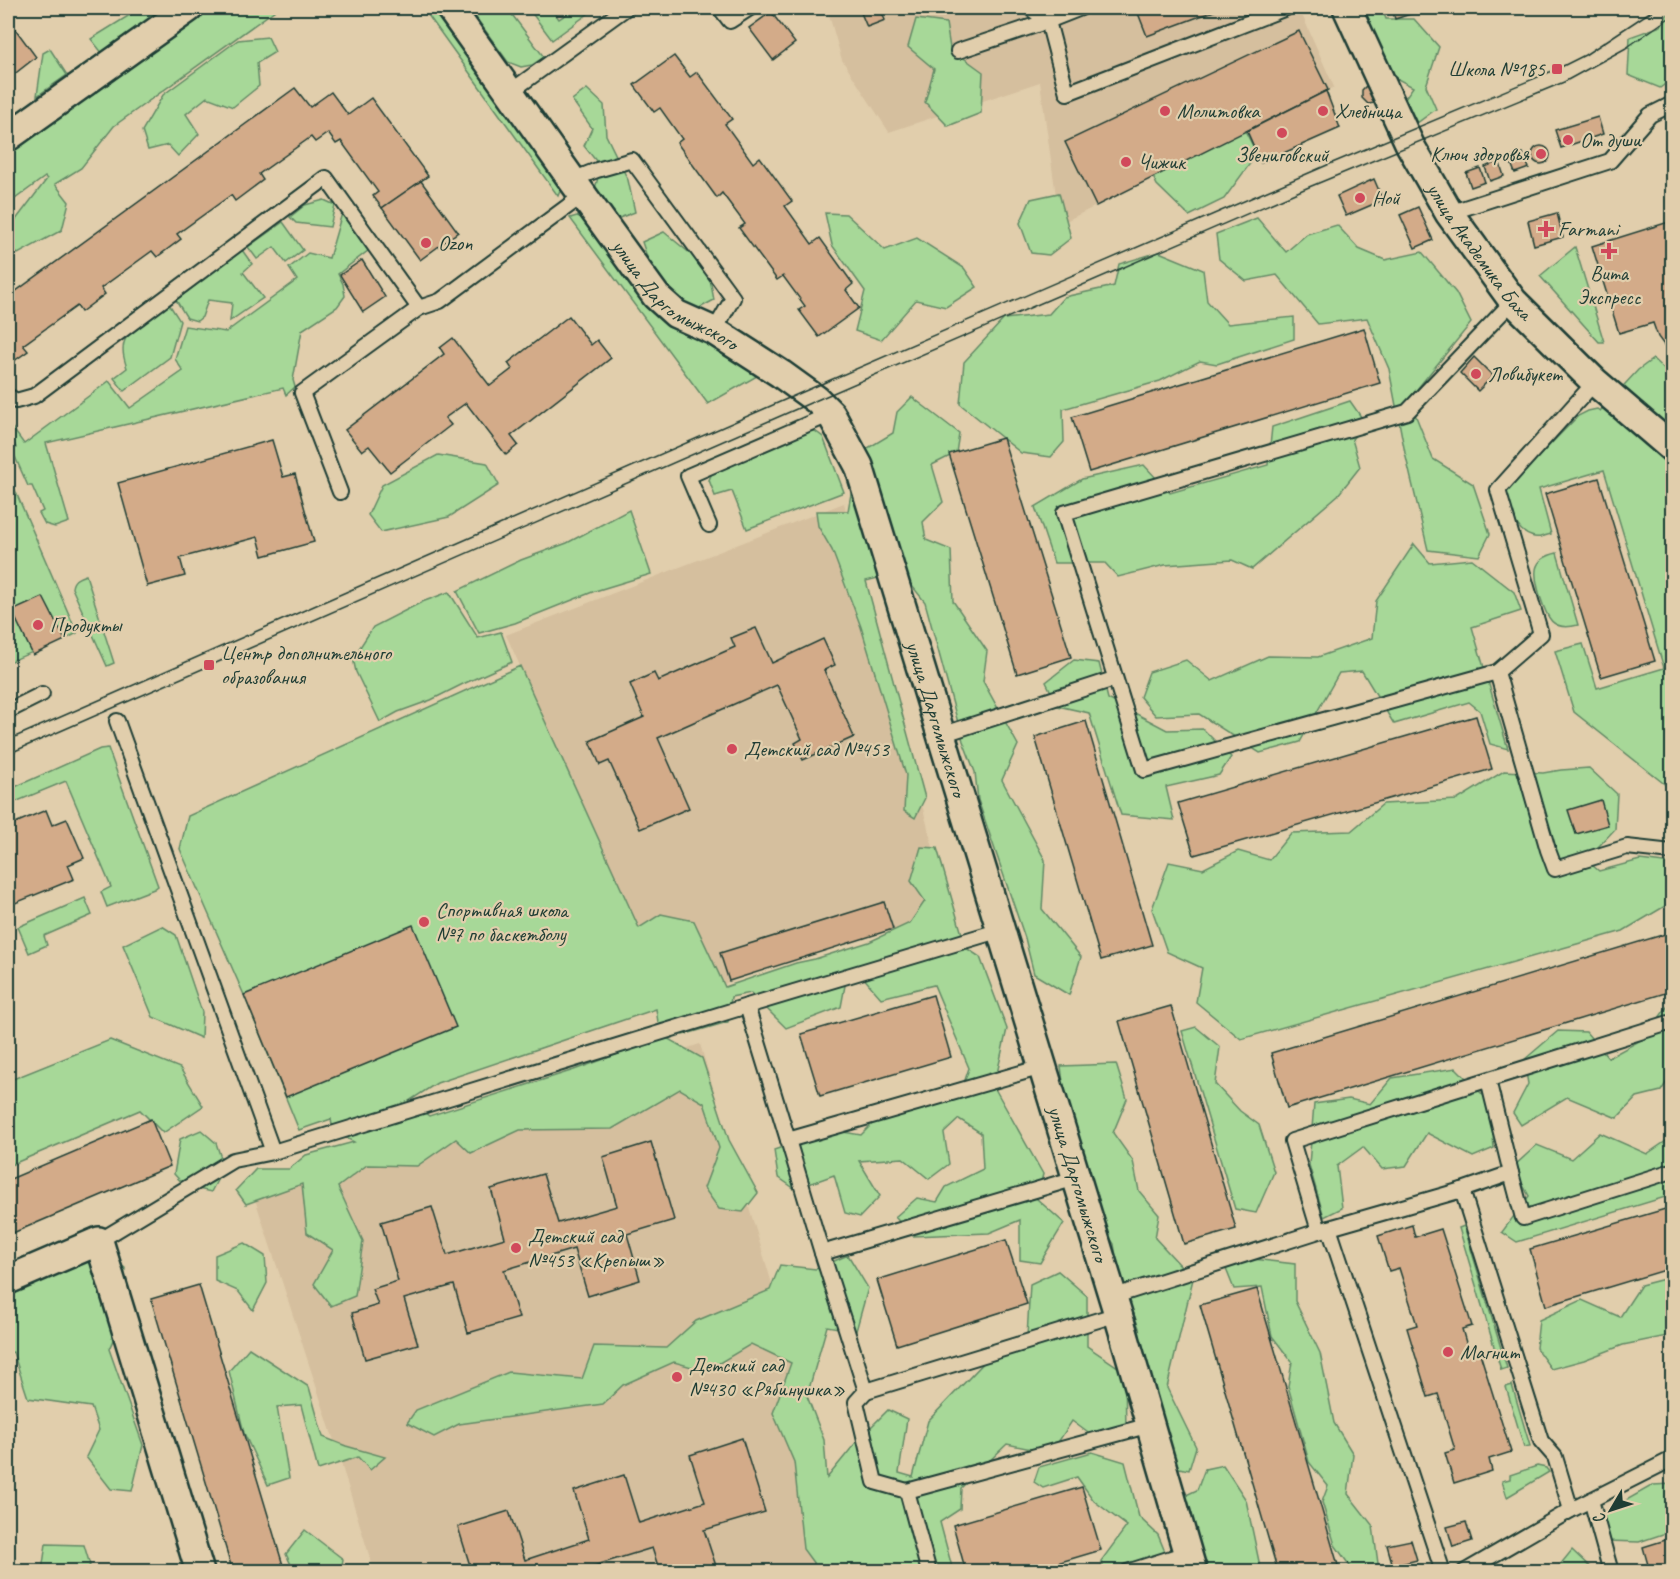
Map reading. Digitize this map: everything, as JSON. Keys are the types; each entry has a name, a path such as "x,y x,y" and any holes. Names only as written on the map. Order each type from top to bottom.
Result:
{"street":[{"path":"8,137 189,8"},
{"name":"улица Даргомыжского","path":"450,8 656,296 676,314 714,331 817,400 831,414 859,466 1115,1306 1190,1562"},
{"name":"улица Академика Баха","path":"1347,8 1410,145 1449,213 1513,301 1595,382 1672,448"},
{"path":"8,1280 99,1241 200,1572"}],"lane":[{"path":"510,92 626,8"},
{"path":"720,8 730,21 750,8"},
{"path":"1030,8 1048,21 1067,93 1286,8"},
{"path":"958,51 1081,8"},
{"path":"1449,213 1611,161 1650,116 1672,104"},
{"path":"340,492 302,393 419,308 440,301 577,188 632,160 734,298 714,331"},
{"path":"8,396 16,401 34,396 326,178 419,308"},
{"path":"1513,301 1407,412 1064,513 1144,770 1497,672 1541,634 1498,490 1595,382"},
{"path":"709,525 688,476 831,414"},
{"path":"1497,672 1555,869 1628,847 1672,852"},
{"path":"941,735 1114,679"},
{"path":"8,711 42,694"},
{"path":"117,721 273,1152"},
{"path":"99,1241 233,1160 273,1152 1001,930"},
{"path":"747,1006 866,1391"},
{"path":"1443,1572 1292,1141 1672,1022"},
{"path":"788,1140 1042,1067"},
{"path":"1488,1080 1523,1218 1672,1171"},
{"path":"1150,1425 907,1491 875,1482 856,1402 866,1391 1115,1306 1324,1229 1462,1190 1511,1173"},
{"path":"822,1253 1076,1178"},
{"path":"1462,1190 1541,1441 1555,1457 1571,1510"},
{"path":"1464,1572 1571,1510 1672,1459"},
{"path":"907,1491 929,1572"},
{"path":"1591,1500 1611,1572"},
{"path":"1127,1572 1190,1562"}],"shaded area":[{"name":"Молитовка","path":"827,8 1052,8 1033,15 1035,34 1108,8 1299,8 1334,87 1060,224 1040,82 889,132 842,60"},
{"name":"Детский сад №453","path":"844,503 952,921 895,937 892,929 729,981 718,989 673,1003 506,635"},
{"path":"700,1044 779,1307 841,1572 374,1571 252,1190"}],"green space":[{"path":"141,8 167,8 103,54 91,39"},
{"path":"209,8 278,8 114,126 81,168 55,184 69,202 62,230 18,254 8,248 8,227 47,179 45,177 8,204 8,152"},
{"path":"423,8 431,8 558,182 560,191 558,196"},
{"path":"469,8 507,8 544,57 532,65 521,67 508,62"},
{"path":"528,8 551,8 559,19 576,8 596,8 552,40"},
{"path":"1356,8 1382,8 1386,19 1414,19 1439,47 1426,86 1436,109 1417,123 1405,98 1413,87 1388,74"},
{"path":"1671,8 1672,79 1660,88 1628,75 1630,37 1661,26"},
{"path":"916,19 946,23 950,48 983,72 981,113 948,126 925,102 934,69 908,47"},
{"path":"268,37 275,52 257,63 259,86 233,107 207,97 186,114 199,134 178,156 168,145 148,150 142,131 163,95 238,40"},
{"path":"50,49 67,75 37,96 43,53"},
{"path":"587,89 604,105 606,135 628,180 635,212 614,220 594,192 601,167 584,146 592,128 572,100"},
{"path":"1239,119 1257,154 1224,199 1189,216 1157,185 1146,162"},
{"path":"1059,193 1071,238 1049,255 1031,253 1020,223 1031,199"},
{"path":"324,200 335,205 330,227 296,223 290,217 305,205"},
{"path":"342,213 369,250 338,274 345,296 337,307 302,330 293,380 295,387 286,395 283,388 46,443 69,522 55,527 45,524 39,513 43,511 32,486 28,486 12,450 16,448 8,422 24,444 109,381 130,408 183,371 175,359 185,326 226,332 297,280 289,268 308,253 329,258"},
{"path":"825,213 846,214 885,250 917,238 964,268 977,287 946,307 916,300 881,340 855,331 865,291 832,245"},
{"path":"577,216 585,219 715,347 757,376 708,404 570,218"},
{"path":"1257,218 1286,252 1307,234 1337,225 1359,249 1385,260 1422,252 1456,293 1471,323 1409,399 1433,459 1473,484 1490,534 1479,556 1428,550 1405,453 1389,369 1367,318 1318,324 1277,275 1246,281 1219,259 1216,234"},
{"path":"283,222 303,250 286,263 274,247 257,259 248,247"},
{"path":"664,232 708,268 714,300 692,312 656,284 642,242"},
{"path":"1575,247 1604,342 1599,342 1540,276"},
{"path":"242,250 252,264 243,272 263,298 230,321 232,303 208,300 202,317 197,321 187,318 176,300"},
{"path":"1159,252 1203,270 1207,301 1228,324 1294,317 1294,339 1217,364 1200,361 1160,381 1063,409 1064,442 1051,457 1021,453 960,404 964,362 1004,319 1049,314 1064,297 1114,286 1119,264"},
{"path":"169,304 180,321 170,357 124,391 114,378 127,368 123,350 125,340 138,325"},
{"path":"1653,359 1672,377 1672,790 1574,712 1555,651 1583,644 1597,688 1664,668 1604,470 1539,489 1551,534 1534,537 1520,529 1510,509 1507,495 1507,489 1578,416 1588,411 1597,409 1600,411 1638,370"},
{"path":"912,397 959,433 956,453 932,465 943,502 923,522 926,540 951,550 953,601 987,651 983,681 1018,745 1002,780 1045,860 1042,909 1081,957 1069,995 1034,974 1025,938 978,800 975,772 963,741 925,602 901,572 866,581 925,798 915,818 904,811 906,775 861,627 832,550 818,526 816,511 848,511 858,454 893,433 897,412"},
{"path":"1350,401 1366,424 1352,439 1360,467 1338,495 1252,569 1232,560 1165,565 1118,577 1105,563 1054,563 1035,507 1082,479 1144,465 1170,493 1268,465 1272,427"},
{"path":"808,431 815,431 823,437 844,492 747,529 732,491 715,496 709,480 711,475"},
{"path":"438,455 487,463 499,485 449,517 381,532 368,515 382,485"},
{"path":"8,474 77,633 8,663"},
{"path":"629,510 651,574 595,591 515,623 479,633 457,591 521,560 567,543"},
{"path":"1414,544 1430,563 1472,559 1514,592 1521,611 1472,627 1508,749 1490,744 1480,711 1469,702 1394,724 1362,671 1339,673 1300,742 1260,753 1199,714 1156,716 1140,697 1149,672 1186,660 1212,681 1268,656 1318,657 1372,638 1376,601"},
{"path":"1557,553 1578,625 1562,627 1556,625 1548,617 1540,596 1536,569 1542,559"},
{"path":"86,575 114,663 107,666 72,588 78,578"},
{"path":"449,592 478,638 501,632 512,662 380,722 356,672 353,658 373,627 422,602"},
{"path":"1074,660 1099,663 1108,699 1167,730 1203,729 1231,757 1219,775 1166,787 1174,820 1121,815 1089,713 1058,706 1046,682"},
{"name":"Спортивная школа №7 по баскетболу","path":"520,666 639,928 661,914 694,921 725,987 869,942 910,923 925,901 911,881 921,847 937,848 966,948 980,957 1007,1029 994,1087 1043,1174 1037,1199 1064,1223 1040,1263 1020,1260 1020,1220 989,1233 913,1236 895,1217 917,1198 937,1202 946,1187 983,1169 981,1133 959,1119 944,1133 949,1164 929,1179 903,1158 859,1161 880,1196 860,1217 845,1213 834,1175 795,1189 778,1177 774,1150 831,1130 861,1135 877,1119 959,1098 969,1068 934,985 881,998 862,976 846,980 841,1007 786,1028 751,993 731,997 728,1022 683,1035 658,1022 656,1009 437,1083 409,1101 429,1116 574,1070 665,1037 702,1058 729,1140 758,1193 743,1212 719,1209 704,1188 719,1148 704,1103 680,1089 612,1129 520,1130 471,1153 456,1139 417,1166 367,1165 338,1187 363,1241 355,1296 331,1306 314,1284 333,1250 307,1233 302,1184 246,1204 236,1190 256,1169 289,1169 306,1155 354,1142 333,1131 331,1119 299,1130 244,995 180,849 188,816"},
{"path":"108,748 158,886 107,907 101,892 111,887 66,781 8,805 8,790 100,749"},
{"path":"1589,768 1617,794 1615,829 1586,860 1599,871 1640,860 1672,864 1672,902 1623,931 1241,1039 1196,1002 1202,968 1167,952 1152,909 1169,862 1203,869 1238,851 1269,860 1291,833 1351,831 1383,804 1457,800 1504,771 1543,773"},
{"path":"85,898 92,915 44,936 47,945 29,953 18,927"},
{"path":"162,926 176,935 202,1012 201,1038 153,1017 123,945"},
{"path":"1672,1005 1672,1074 1661,1091 1637,1097 1617,1118 1567,1097 1521,1125 1513,1113 1528,1084 1524,1060 1558,1031 1586,1032 1608,1058 1643,1039 1667,1007"},
{"path":"1196,1027 1220,1047 1215,1084 1240,1111 1259,1125 1274,1172 1256,1213 1235,1209 1182,1031"},
{"path":"110,1040 180,1068 203,1106 163,1133 140,1110 8,1166 8,1081"},
{"path":"1116,1064 1127,1099 1113,1133 1133,1161 1139,1191 1159,1215 1155,1238 1193,1279 1167,1388 1196,1447 1189,1470 1174,1467 1144,1370 1139,1328 1119,1275 1114,1244 1094,1213 1068,1124 1061,1066"},
{"path":"1456,1068 1490,1102 1494,1148 1473,1157 1427,1133 1406,1166 1382,1169 1363,1147 1337,1166 1342,1208 1324,1217 1309,1165 1314,1104 1349,1099 1370,1104 1392,1078"},
{"path":"201,1130 216,1143 224,1167 211,1192 185,1186 174,1174 180,1139"},
{"path":"1600,1133 1647,1154 1672,1137 1672,1195 1517,1242 1502,1232 1529,1196 1513,1167 1537,1145 1571,1159"},
{"path":"1464,1226 1507,1368 1501,1370 1459,1228"},
{"path":"84,1236 125,1268 121,1322 109,1349 143,1445 132,1491 111,1489 86,1457 99,1430 91,1407 28,1398 13,1352 8,1353 8,1268"},
{"path":"244,1243 265,1256 267,1283 253,1310 238,1291 215,1281 215,1255"},
{"path":"848,1255 868,1288 856,1331 827,1326 807,1396 824,1440 827,1478 858,1440 888,1410 907,1419 899,1473 913,1477 928,1421 996,1350 1027,1337 1030,1284 1058,1271 1087,1296 1087,1346 1125,1372 1126,1433 1099,1441 1072,1421 1051,1453 1007,1444 961,1488 960,1509 940,1522 953,1571 795,1571 817,1568 803,1549 794,1462 773,1413 791,1363 751,1344 706,1371 674,1362 623,1385 603,1404 459,1424 434,1437 407,1423 416,1410 509,1372 582,1379 594,1346 666,1348 696,1321 770,1290 780,1265 816,1269"},
{"path":"1253,1259 1295,1264 1295,1301 1320,1353 1334,1423 1353,1454 1348,1494 1373,1526 1379,1571 1352,1571 1335,1545 1322,1502 1328,1486 1309,1462 1288,1386 1292,1362 1272,1336 1262,1287 1234,1289 1226,1269"},
{"path":"1672,1277 1672,1335 1623,1345 1584,1360 1551,1369 1536,1348 1539,1320 1582,1300 1620,1317 1641,1285"},
{"path":"249,1348 309,1387 323,1437 385,1457 370,1470 358,1457 318,1470 301,1405 277,1407 289,1478 268,1485 244,1433 229,1371"},
{"path":"1512,1385 1530,1446 1524,1447 1506,1387"},
{"path":"1092,1452 1125,1462 1139,1517 1158,1535 1173,1571 1105,1571 1101,1561 1127,1526 1094,1501 1077,1477 1043,1488 1034,1482 1039,1467"},
{"path":"1223,1465 1246,1500 1261,1571 1201,1571 1180,1498 1197,1490 1205,1469"},
{"path":"1537,1466 1546,1468 1549,1472 1507,1497 1502,1481 1510,1479 1510,1475"},
{"path":"1672,1484 1672,1531 1639,1542 1608,1541 1600,1515 1653,1485"},
{"path":"305,1530 343,1559 341,1571 294,1571 286,1554"},
{"path":"46,1544 84,1545 90,1565 85,1571 42,1571"},
{"path":"1572,1550 1594,1571 1555,1571"}],"building":[{"path":"859,8 897,8 882,13 885,20 867,27"},
{"path":"1136,8 1222,8 1147,36"},
{"path":"1392,8 1429,8 1395,19"},
{"path":"771,12 795,43 773,60 749,28"},
{"path":"8,19 36,57 8,79"},
{"path":"1299,31 1328,90 1096,206 1065,142"},
{"path":"674,56 690,77 697,72 732,119 725,124 753,163 760,157 792,201 785,206 812,244 820,238 853,284 846,290 859,308 819,337 799,310 805,306 783,276 777,280 739,228 745,224 722,193 717,198 677,143 682,139 660,108 654,112 634,85"},
{"path":"1367,85 1375,97 1373,98 1375,103 1368,104 1362,98 1362,90"},
{"path":"295,88 310,107 331,92 348,115 371,98 428,176 382,208 373,196 378,192 341,141 336,144 328,133 315,142 311,137 259,174 263,180 235,201 231,195 177,234 181,239 157,257 152,251 101,288 105,294 81,312 77,306 23,345 28,351 14,361 8,352 8,297"},
{"path":"1326,91 1340,128 1261,163 1247,131"},
{"path":"1598,117 1603,134 1561,148 1555,130"},
{"name":"Ключ здоровья","path":"1537,146 1545,146 1550,151 1548,162 1537,164 1532,159 1532,151"},
{"path":"1523,153 1529,168 1515,173 1509,158"},
{"path":"1499,161 1504,176 1490,181 1485,167"},
{"path":"1480,168 1485,182 1471,187 1466,173"},
{"name":"Ной","path":"1374,179 1383,200 1346,216 1337,196"},
{"path":"421,181 458,232 420,260 382,208"},
{"path":"1418,207 1433,240 1415,248 1400,215"},
{"name":"Farmani","path":"1557,213 1563,237 1534,245 1528,221"},
{"path":"1672,221 1672,356 1658,337 1653,323 1619,333 1592,246"},
{"path":"362,260 385,297 363,312 340,275"},
{"path":"569,316 591,345 597,340 611,358 511,436 518,445 506,455 466,403 445,418 451,425 390,472 369,446 362,451 345,430 444,354 440,348 453,338 490,386 512,369 508,363"},
{"path":"1364,328 1380,383 1089,472 1072,417"},
{"name":"Ловибукет","path":"1474,357 1493,376 1478,391 1460,373"},
{"path":"1003,438 1071,657 1017,674 949,454"},
{"path":"272,440 283,477 295,474 314,542 263,556 258,537 180,558 185,576 147,586 118,483"},
{"path":"1599,478 1655,661 1601,677 1545,494"},
{"name":"Продукты","path":"43,597 65,640 33,655 12,611"},
{"path":"756,628 772,663 823,639 835,665 824,670 854,737 803,760 795,743 802,739 777,685 658,738 689,808 640,829 609,761 600,765 590,741 644,717 630,684 654,673 658,681 735,647 731,638"},
{"path":"1476,716 1492,769 1194,855 1178,803"},
{"path":"1086,721 1152,945 1101,960 1035,737"},
{"path":"1601,800 1608,825 1576,834 1568,810"},
{"path":"46,810 52,825 67,819 84,858 68,865 74,879 8,906 8,826"},
{"path":"884,902 893,929 729,981 720,953"},
{"path":"413,925 456,1027 286,1097 244,995"},
{"path":"1672,932 1672,991 1287,1108 1271,1053"},
{"path":"933,995 951,1057 820,1096 801,1034"},
{"path":"1171,1006 1236,1229 1184,1244 1119,1021"},
{"path":"151,1119 170,1166 8,1235 8,1180"},
{"path":"651,1142 674,1220 627,1234 640,1280 588,1296 574,1249 504,1270 519,1318 468,1333 454,1285 404,1299 418,1344 365,1359 352,1313 378,1305 372,1289 398,1281 381,1222 432,1207 447,1255 505,1238 491,1189 543,1174 558,1223 617,1206 603,1157"},
{"path":"1672,1207 1672,1268 1546,1306 1530,1249"},
{"path":"1412,1225 1415,1237 1441,1229 1472,1326 1462,1329 1469,1353 1479,1350 1511,1452 1489,1459 1492,1471 1454,1483 1445,1453 1455,1450 1438,1394 1428,1397 1407,1328 1417,1325 1399,1268 1389,1271 1378,1236"},
{"path":"1006,1240 1027,1304 897,1345 877,1280"},
{"path":"199,1285 285,1572 233,1572 151,1299"},
{"path":"1257,1289 1340,1572 1278,1572 1200,1305"},
{"path":"742,1438 765,1512 704,1530 718,1572 660,1572 652,1548 590,1567 591,1572 472,1572 458,1527 509,1511 525,1560 589,1539 574,1491 624,1475 639,1523 705,1502 690,1455"},
{"path":"1082,1487 1101,1550 1027,1572 966,1572 953,1525"},
{"path":"1466,1522 1472,1541 1453,1547 1447,1527"},
{"path":"1672,1538 1672,1572 1650,1572 1643,1547"},
{"path":"1411,1540 1417,1560 1393,1566 1387,1545"}],"tram line":[{"path":"8,740 805,391 1325,166 1557,69 1585,55 1656,8"},
{"path":"8,754 1309,187 1564,82 1626,48 1672,16"}],"place":[{"name":"Школа №185","path":"1557,69"},
{"name":"Молитовка","path":"1165,111"},
{"name":"Хлебница","path":"1323,111"},
{"name":"Звениговский","path":"1282,133"},
{"name":"От души","path":"1568,140"},
{"name":"Ключ здоровья","path":"1541,154"},
{"name":"Чижик","path":"1126,162"},
{"name":"Ной","path":"1360,198"},
{"name":"Farmani","path":"1546,229"},
{"name":"Ozon","path":"426,243"},
{"name":"Вита Экспресс","path":"1609,251"},
{"name":"Ловибукет","path":"1476,374"},
{"name":"Продукты","path":"38,625"},
{"name":"Центр дополнительного образования","path":"209,665"},
{"name":"Детский сад №453","path":"732,749"},
{"name":"Спортивная школа №7 по баскетболу","path":"424,922"},
{"name":"Детский сад №453 «Крепыш»","path":"516,1248"},
{"name":"Магнит","path":"1448,1352"},
{"name":"Детский сад №430 «Рябинушка»","path":"677,1377"}]}
